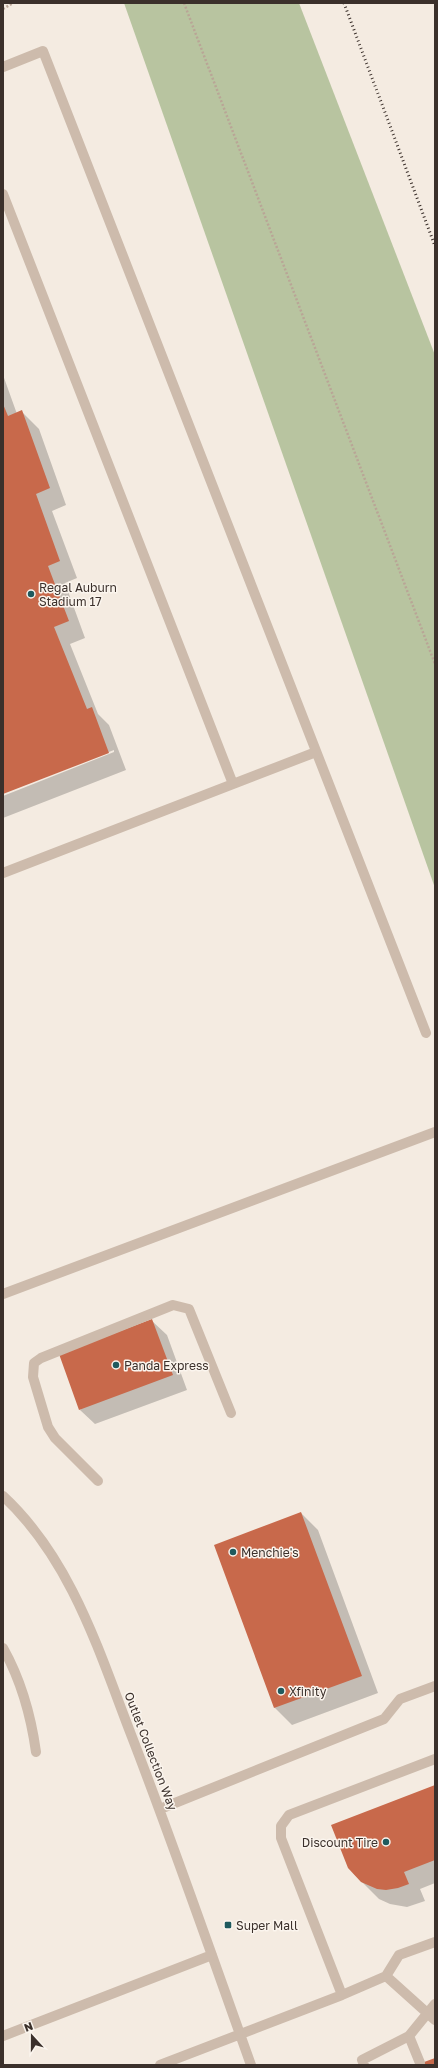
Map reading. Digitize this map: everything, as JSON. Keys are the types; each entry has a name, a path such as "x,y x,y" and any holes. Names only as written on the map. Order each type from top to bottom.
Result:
{"street":[{"path":"3,66 43,51 426,1033"},
{"path":"3,194 233,784"},
{"path":"3,873 316,752"},
{"path":"3,1294 435,1132"},
{"path":"98,1481 55,1438 48,1427 33,1377 34,1363 41,1358 173,1305 189,1309 231,1413"},
{"name":"Outlet Collection Way","path":"3,1496 40,1537 59,1564 76,1597 160,1809 251,2065"},
{"path":"3,1648 23,1692 33,1731 36,1752"},
{"path":"160,1809 384,1719 400,1699 435,1686"},
{"path":"342,1995 281,1838 281,1826 289,1815 435,1759"},
{"path":"160,2065 342,1995 386,1976 399,1955 435,1942"},
{"path":"3,2036 212,1955"},
{"path":"386,1976 432,2017"},
{"path":"364,2065 362,2060 409,2036 432,2017 435,2004"},
{"path":"409,2036 420,2063"}],"path":[{"path":"3,9 13,3"},
{"path":"184,3 435,664"}],"green space":[{"path":"124,3 299,3 435,355 435,888"}],"building":[{"name":"Regal Auburn Stadium 17","path":"3,404 8,416 22,410 50,488 36,494 60,561 48,566 69,621 54,627 87,709 92,707 109,753 3,794"},
{"name":"Panda Express","path":"152,1319 173,1375 79,1410 59,1354"},
{"path":"301,1512 362,1676 274,1708 214,1545"},
{"name":"Discount Tire","path":"435,1785 435,1860 404,1872 409,1884 398,1888 386,1890 377,1889 361,1882 348,1868 331,1825"},
{"path":"435,2058 435,2065 416,2065"}],"railway":[{"path":"344,3 435,246"}],"place":[{"name":"Regal Auburn Stadium 17","path":"31,594"},
{"name":"Panda Express","path":"116,1365"},
{"name":"Menchie's","path":"233,1552"},
{"name":"Xfinity","path":"281,1691"},
{"name":"Discount Tire","path":"386,1842"},
{"name":"Super Mall","path":"228,1925"}]}
